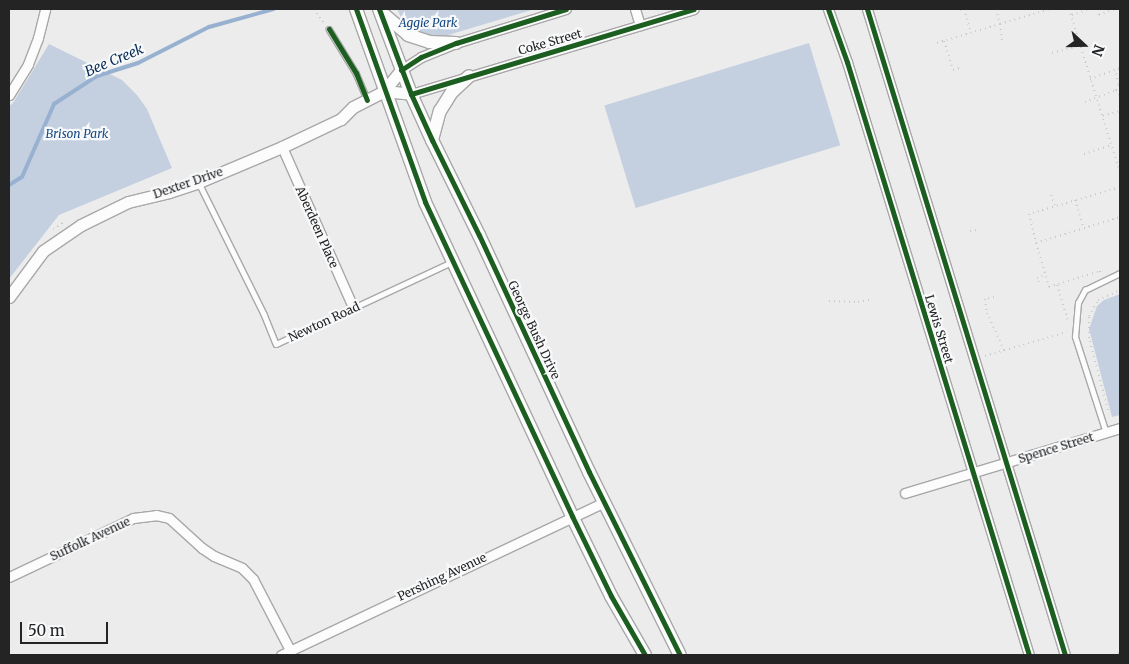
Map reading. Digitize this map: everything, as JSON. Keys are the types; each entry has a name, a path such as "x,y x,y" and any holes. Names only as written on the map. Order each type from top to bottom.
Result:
{"main road":[{"path":"356,9 425,202 572,516 612,596 645,655"},
{"path":"380,10 408,36 428,42 456,43"},
{"name":"George Bush Drive","path":"380,10 401,70 432,140 479,235 604,502 680,655"},
{"path":"432,140 440,112 452,92 469,76"}],"street":[{"path":"9,95 28,64 38,38 44,9"},
{"path":"384,91 401,70 421,57 456,43 566,9"},
{"path":"635,9 640,25"},
{"name":"Coke Street","path":"411,94 694,9"},
{"name":"Lewis Street","path":"828,9 847,62 1029,655"},
{"name":"Lewis Street","path":"867,9 1065,655"},
{"path":"384,91 411,94"},
{"name":"Dexter Drive","path":"9,297 44,251 81,225 128,202 199,182 282,147 340,119 353,108 384,91"},
{"name":"Aberdeen Place","path":"282,147 353,307"},
{"name":"Spence Street","path":"905,493 1120,428"},
{"name":"Pershing Avenue","path":"282,655 604,502"},
{"name":"Suffolk Avenue","path":"9,577 133,518 156,515 169,518 202,548 214,556 242,568 253,579 290,650"}],"lane":[{"path":"329,29 356,73 367,100"},
{"name":"Newton Road","path":"199,182 264,314 276,344 353,307 404,287 453,262"},
{"path":"1106,433 1075,337 1077,312 1078,303 1084,290 1120,274"}],"path":[{"path":"314,9 329,29"},
{"path":"417,38 434,9"},
{"path":"962,9 971,33"},
{"path":"996,9 1002,40"},
{"path":"937,43 1050,9"},
{"path":"1069,9 1120,173"},
{"path":"1071,16 1091,9"},
{"path":"1097,9 1099,14 1115,9"},
{"path":"944,41 953,70 960,68"},
{"path":"1052,53 1081,45"},
{"path":"1090,79 1120,68"},
{"path":"1084,102 1116,90 1120,84 1115,70"},
{"path":"1116,90 1120,95"},
{"path":"1103,116 1120,111"},
{"path":"1084,154 1112,145"},
{"path":"1100,271 1049,287 1029,214 1120,187"},
{"path":"1051,195 1054,206"},
{"path":"1075,200 1084,228"},
{"path":"1036,244 1120,217"},
{"path":"970,232 976,230"},
{"path":"1039,282 1037,278 1045,275"},
{"path":"1057,285 1069,325"},
{"path":"1108,410 1088,327 1089,316 1098,300 1120,290"},
{"path":"994,297 985,299 987,312 1004,350"},
{"path":"829,300 858,302 874,299"},
{"path":"984,356 1065,333 1068,329"},
{"path":"1114,655 1120,653"}],"green space":[{"name":"Aggie Park","path":"397,9 535,9 438,38 407,30"},
{"path":"809,43 840,145 636,208 604,106"},
{"name":"Brison Park","path":"49,44 122,80 137,95 147,109 172,168 59,215 9,279 9,106 13,103"},
{"path":"1120,294 1120,415 1112,417 1089,329 1097,306 1104,300"}],"waterway":[{"name":"Bee Creek","path":"9,185 22,177 54,104 97,76 138,63 209,27 274,9"}],"cycle path":[{"path":"356,9 425,202 572,516 611,596 645,655"},
{"path":"379,9 411,94 432,140 479,235 589,472 680,655"},
{"path":"401,70 421,57 456,43 566,9"},
{"path":"411,94 694,9"},
{"path":"828,9 847,62 1029,655"},
{"path":"867,9 1065,655"},
{"path":"329,29 356,73 367,100"}]}
